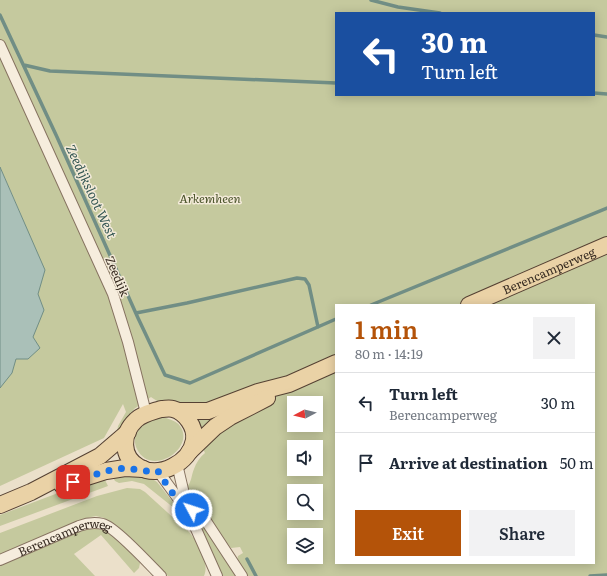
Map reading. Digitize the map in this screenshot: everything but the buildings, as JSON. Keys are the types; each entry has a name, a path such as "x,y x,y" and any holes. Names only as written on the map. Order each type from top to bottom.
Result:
{"main road":[{"name":"Berencamperweg","path":"471,304 607,244"},
{"path":"150,470 133,464 126,455 124,443 135,420 146,413 161,409 173,409 179,411 208,411 258,392 289,384 335,363"},
{"path":"31,492 61,486 106,471 125,468 150,470 169,469 177,464 215,427 230,417 274,395 289,384"},
{"path":"179,411 192,425 194,439 188,453"},
{"path":"0,505 31,492 100,456 128,432"}],"street":[{"name":"Zeedijk","path":"0,45 113,294 128,342 146,413"},
{"path":"177,464 188,511 217,576"},
{"path":"150,470 188,511"},
{"path":"188,511 195,510 202,515 242,576"},
{"name":"Berencamperweg","path":"0,560 86,523 97,523 105,524 116,533 161,576"}],"green space":[{"name":"Arkemheen","path":"0,0 607,0 607,576 247,576 237,560 238,556 243,553 240,547 231,548 200,509 189,498 187,487 191,481 196,465 205,453 182,406 160,403 151,397 134,409 117,432 118,426 126,412 123,404 104,438 0,486 0,172 23,219 0,167"},
{"path":"164,417 179,424 183,434 182,443 177,451 170,457 152,461 144,457 137,449 135,437 138,431 147,423"},
{"path":"118,473 151,478 157,482 184,516 144,484 132,481 119,483 115,481 111,474"},
{"path":"103,476 108,486 0,526 0,515"},
{"path":"127,488 140,489 145,492 189,532 202,553 205,565 204,576 168,576 115,525 104,518 96,516 77,522 0,555 0,533 97,496"},
{"path":"201,521 238,576 223,576 198,523"},
{"path":"91,528 106,532 118,540 140,563 139,568 134,573 101,535 74,554 95,576 0,576 0,565 80,530"}],"water":[{"path":"0,167 45,270 38,294 44,310 33,337 40,348 28,359 16,359 12,373 0,388"}],"waterway":[{"path":"371,0 398,7 433,12"},
{"name":"Zeedijksloot West","path":"0,15 165,375 190,383 335,319"},
{"path":"595,35 607,37"},
{"path":"24,65 50,71 335,83"},
{"path":"595,93 607,94"},
{"path":"373,304 607,208"},
{"path":"136,313 297,278 305,279 309,285 318,327"},
{"path":"247,559 256,576"},
{"path":"590,576 607,575"}],"route":[{"path":"73,482 106,471 125,468 143,469 154,472 158,471 170,490 188,511 192,510"}]}
